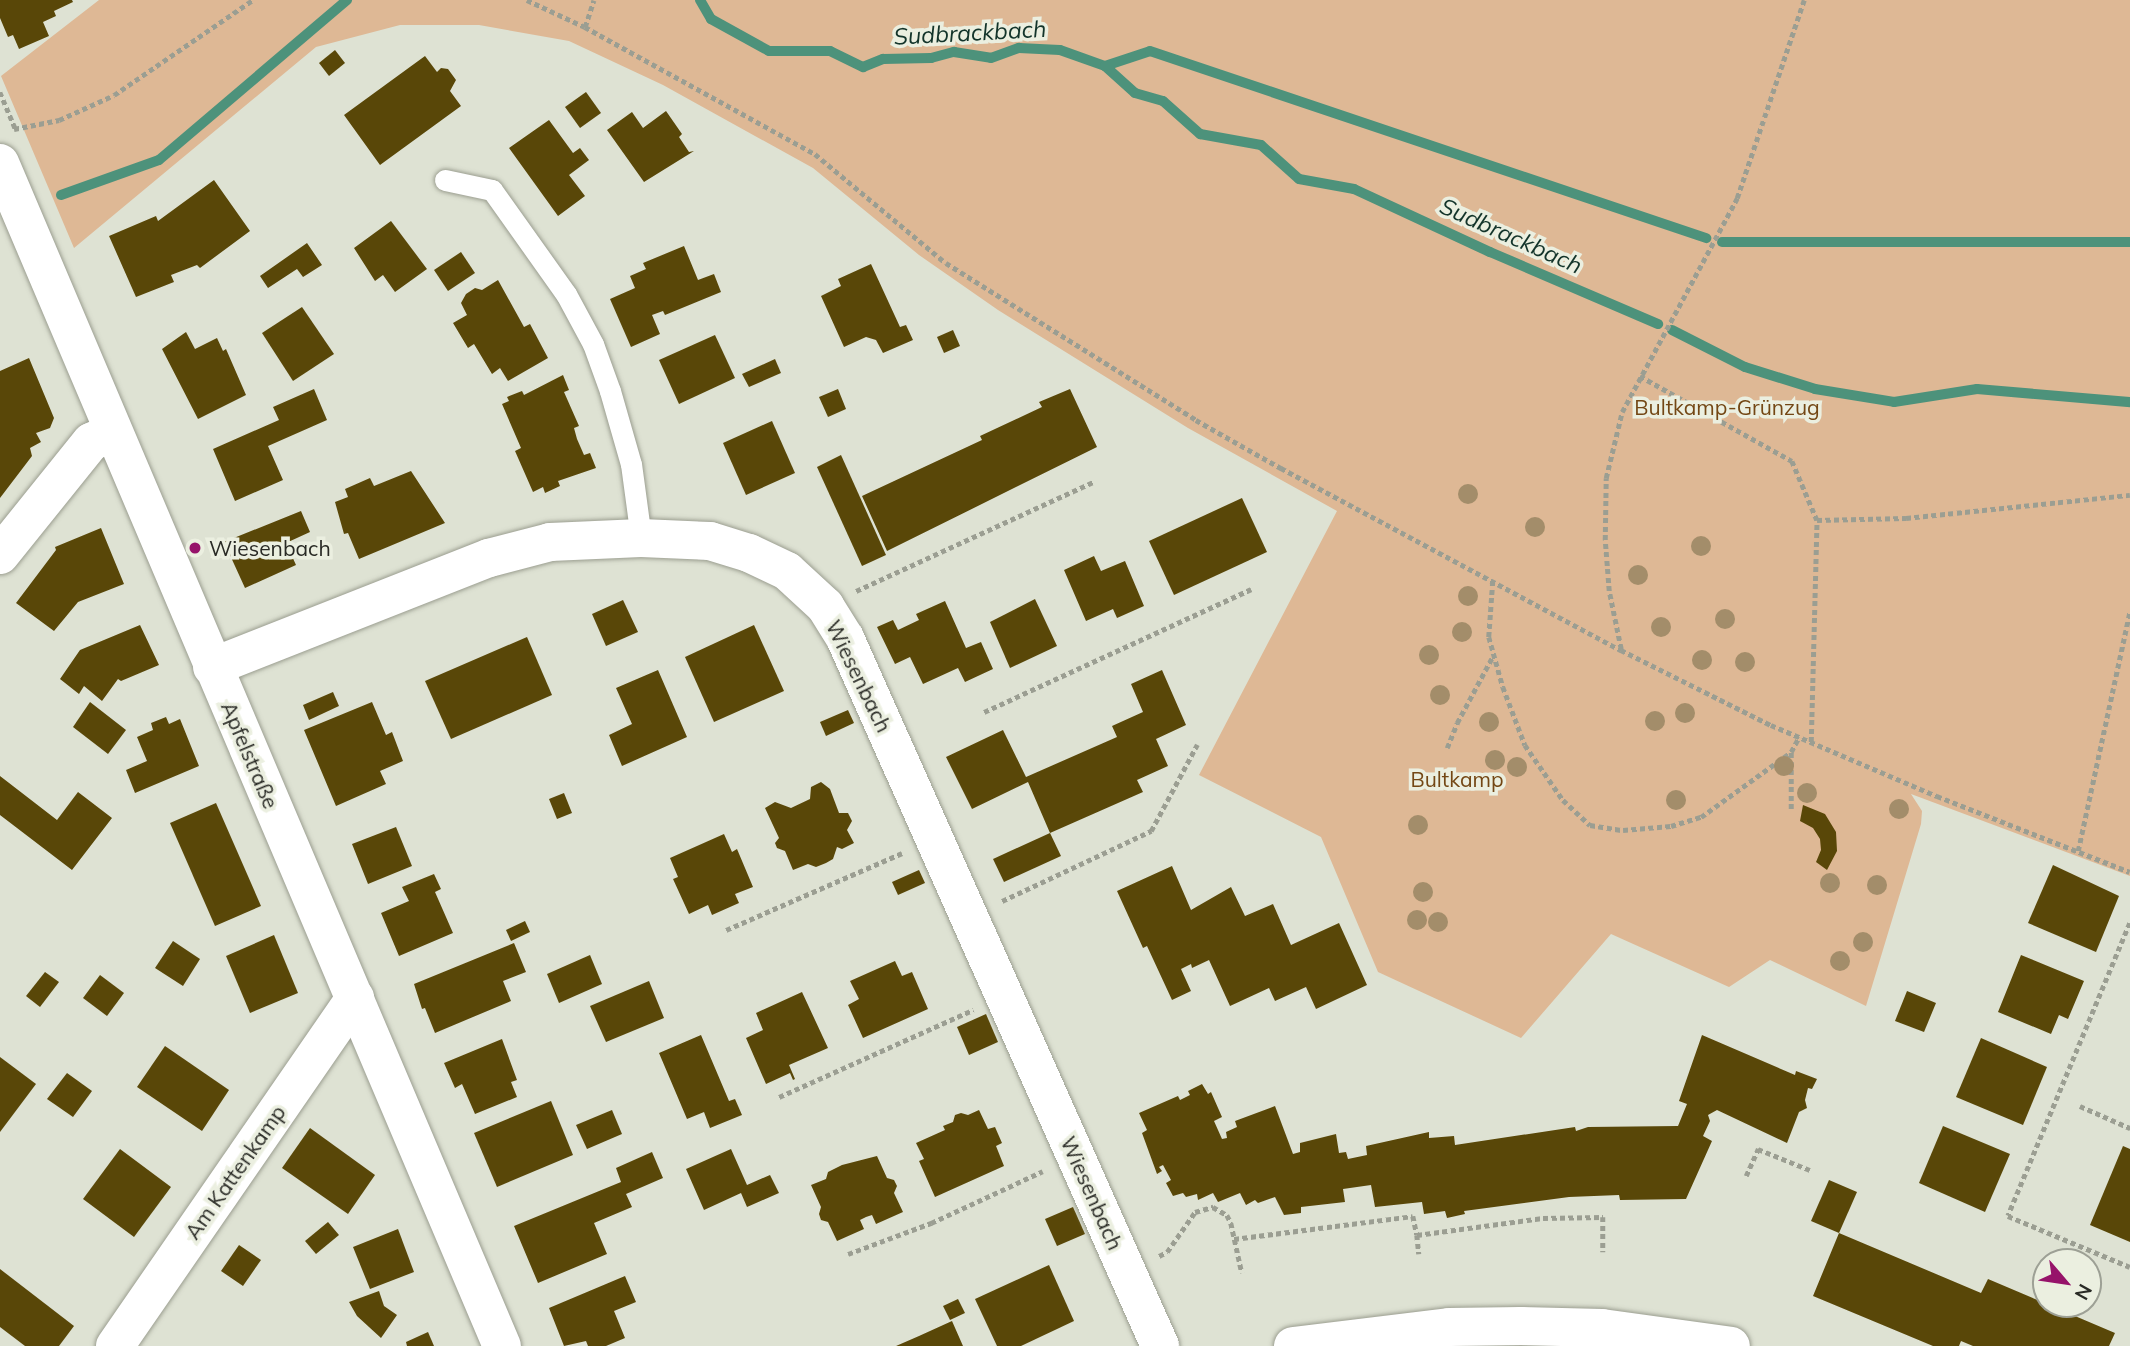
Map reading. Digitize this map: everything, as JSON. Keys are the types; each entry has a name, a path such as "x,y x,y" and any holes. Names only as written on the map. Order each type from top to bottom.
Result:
{"street":[{"name":"Apfelstraße","path":"4,147 112,432 502,1346"},
{"path":"0,555 91,442 112,432"},
{"name":"Wiesenbach","path":"212,667 489,558 550,542 641,538 710,541 749,552 788,572 825,606 845,638 1160,1346"},
{"name":"Am Kattenkamp","path":"115,1346 355,998"},
{"path":"1293,1346 1449,1327 1521,1326 1602,1328 1724,1345"}],"lane":[{"path":"445,180 492,190 566,294 593,344 610,391 631,464 641,538"}],"path":[{"path":"4,147 114,95 253,0"},
{"path":"527,0 585,27 815,155 946,263 1196,420 1621,650 1799,737 2130,872"},
{"path":"585,27 594,0"},
{"path":"1621,650 1609,591 1605,540 1606,478 1622,412 1737,198 1804,0"},
{"path":"1640,376 1792,461 1817,520 1811,742"},
{"path":"825,606 1093,482"},
{"path":"1817,520 1906,518 2130,495"},
{"path":"1493,581 1489,637 1525,745 1563,800 1590,825 1623,830 1671,826 1701,817 1791,752 1799,737"},
{"path":"985,712 1251,589"},
{"path":"2078,851 2130,611"},
{"path":"1447,748 1457,723 1494,656"},
{"path":"969,917 1151,831 1196,745"},
{"path":"1791,752 1791,809"},
{"path":"726,930 934,839"},
{"path":"2130,923 2008,1216 2130,1267"},
{"path":"779,1097 1004,996"},
{"path":"2080,1106 2130,1128"},
{"path":"1746,1176 1758,1149 1810,1170"},
{"path":"848,1254 931,1223 1076,1155"},
{"path":"1126,1270 1167,1252 1195,1212 1213,1207 1227,1215 1242,1273"},
{"path":"1234,1239 1413,1216 1419,1254"},
{"path":"1417,1235 1543,1218 1604,1217 1603,1252"}],"green space":[{"name":"Bultkamp-Grünzug","path":"99,0 2130,0 2130,876 1911,794 1922,811 1921,824 1866,1006 1770,960 1729,987 1611,934 1521,1038 1378,972 1321,837 1199,775 1337,511 1188,428 998,310 919,255 813,168 663,85 569,41 479,25 400,25 316,47 74,248 1,76"}],"building":[{"path":"0,0 73,2 54,11 56,16 43,22 49,36 19,49 13,35 8,37 0,18"},
{"path":"335,50 345,63 329,76 319,63"},
{"path":"425,56 437,72 441,68 448,69 456,80 450,91 461,106 380,165 344,115"},
{"path":"586,92 601,113 580,128 565,107"},
{"path":"666,111 682,134 679,137 689,152 694,151 644,182 607,130 632,112 643,128"},
{"path":"549,120 573,153 580,148 589,160 569,175 585,196 558,216 509,148"},
{"path":"214,180 250,231 200,268 197,265 171,275 174,282 136,297 109,236 156,216 158,221"},
{"path":"391,221 427,269 395,292 383,275 375,281 354,248"},
{"path":"307,243 322,265 303,277 297,269 268,288 260,276"},
{"path":"684,246 698,280 714,274 721,292 665,315 663,311 652,315 660,334 631,347 610,299 635,288 630,276 646,269 643,263"},
{"path":"461,252 475,273 448,291 434,270"},
{"path":"871,264 900,327 906,325 913,340 883,353 876,340 866,337 844,347 821,296 841,286 838,279"},
{"path":"498,280 524,327 530,324 548,358 508,381 500,368 492,374 474,344 468,348 453,323 467,315 461,303 466,294 475,288 482,290"},
{"path":"302,307 334,354 293,381 262,333"},
{"path":"953,330 960,346 944,353 937,337"},
{"path":"186,332 195,349 217,338 223,351 226,349 246,395 198,419 162,349"},
{"path":"715,335 735,378 679,404 659,360"},
{"path":"29,358 54,418 50,428 36,433 41,442 30,448 32,456 0,498 0,371"},
{"path":"775,359 781,373 749,387 742,374"},
{"path":"563,375 569,390 564,392 579,426 574,428 577,439 584,455 590,453 596,468 558,481 560,486 545,493 543,487 533,492 515,451 521,448 502,404 509,401 507,397 522,391 524,395"},
{"path":"314,389 327,420 268,446 283,480 235,501 213,449 279,420 273,407"},
{"path":"838,389 846,409 828,417 819,397"},
{"path":"1070,389 1097,447 887,551 862,496 982,440 980,436 1042,407 1039,402"},
{"path":"772,421 795,473 746,495 723,443"},
{"path":"841,455 886,555 862,566 817,467"},
{"path":"411,471 445,523 359,559 348,533 344,534 335,502 348,497 345,489 370,478 374,486"},
{"path":"1242,498 1267,552 1174,595 1149,541"},
{"path":"301,511 310,532 286,543 296,565 245,588 224,542"},
{"path":"101,528 124,584 78,602 54,631 16,603 56,550 55,547"},
{"path":"1094,556 1101,571 1125,561 1144,606 1117,618 1113,609 1086,621 1064,570"},
{"path":"1035,599 1057,646 1010,668 990,622"},
{"path":"623,600 638,632 606,646 592,614"},
{"path":"945,601 966,648 981,642 993,669 965,682 958,668 923,684 910,657 895,664 877,627 893,620 898,630 919,620 916,614"},
{"path":"140,625 159,665 121,681 118,679 102,701 84,686 79,694 60,679 80,650"},
{"path":"754,625 784,691 714,722 685,657"},
{"path":"527,637 552,695 451,739 425,681"},
{"path":"658,670 687,737 622,766 609,735 632,724 616,688"},
{"path":"1162,670 1186,725 1156,739 1168,766 1137,780 1143,792 1050,833 1028,782 972,809 946,757 1003,730 1026,777 1117,737 1112,726 1143,712 1131,684"},
{"path":"333,692 339,706 309,720 303,705"},
{"path":"90,702 126,730 108,754 73,727"},
{"path":"372,702 386,735 392,732 403,761 380,771 386,784 336,806 304,730"},
{"path":"848,710 854,723 826,736 820,722"},
{"path":"166,717 169,724 180,719 199,766 135,793 126,770 147,761 137,737 153,730 151,723"},
{"path":"0,776 57,820 78,792 112,818 72,870 0,815"},
{"path":"821,782 830,789 839,813 848,813 852,821 847,830 854,843 842,849 837,847 833,859 826,863 816,867 808,864 793,870 785,851 777,848 775,843 779,838 765,808 775,802 791,808 810,799 811,787"},
{"path":"564,793 572,813 557,819 549,799"},
{"path":"216,803 261,906 215,926 170,823"},
{"path":"1803,805 1825,814 1836,832 1837,851 1827,870 1816,862 1821,850 1820,839 1813,828 1800,821"},
{"path":"396,827 412,866 368,884 352,844"},
{"path":"1050,833 1061,856 1004,882 993,859"},
{"path":"724,834 732,852 737,849 753,887 735,894 739,903 712,915 708,905 689,914 673,879 678,877 670,858"},
{"path":"2053,865 2119,896 2096,952 2028,923"},
{"path":"1172,866 1191,910 1231,887 1245,916 1273,904 1291,945 1339,923 1367,985 1316,1009 1306,987 1275,1001 1269,988 1230,1006 1209,960 1192,968 1191,964 1181,969 1191,991 1172,1000 1147,946 1143,948 1117,891"},
{"path":"919,870 925,883 898,895 892,882"},
{"path":"434,874 441,889 435,892 453,933 399,956 381,913 409,901 402,887"},
{"path":"525,921 530,932 511,941 506,930"},
{"path":"274,935 298,993 250,1013 226,956"},
{"path":"173,941 200,959 183,986 155,968"},
{"path":"514,943 526,972 503,981 511,1001 435,1033 425,1008 422,1009 414,984"},
{"path":"590,955 602,984 559,1003 547,974"},
{"path":"2021,955 2084,981 2068,1019 2059,1015 2051,1034 1998,1012"},
{"path":"895,961 902,976 912,972 928,1009 863,1038 848,1005 859,999 850,981"},
{"path":"45,972 59,982 40,1007 26,996"},
{"path":"100,975 124,993 107,1016 83,998"},
{"path":"649,981 664,1018 606,1042 590,1006"},
{"path":"1907,991 1936,1003 1924,1032 1895,1021"},
{"path":"802,992 828,1048 789,1065 795,1079 793,1080 790,1073 766,1084 746,1038 763,1030 756,1013"},
{"path":"986,1014 998,1042 969,1055 957,1027"},
{"path":"701,1035 729,1101 735,1099 742,1115 710,1128 704,1112 687,1119 659,1053"},
{"path":"1702,1035 1795,1075 1796,1071 1817,1079 1812,1089 1808,1088 1805,1100 1807,1108 1799,1112 1787,1143 1717,1110 1708,1115 1710,1121 1703,1136 1712,1141 1686,1199 1620,1200 1619,1195 1569,1197 1464,1211 1465,1214 1447,1218 1445,1211 1424,1214 1422,1202 1375,1207 1371,1185 1343,1189 1345,1202 1301,1207 1301,1213 1284,1215 1275,1197 1258,1203 1255,1200 1246,1205 1240,1193 1218,1202 1213,1193 1198,1200 1197,1194 1186,1197 1183,1193 1173,1196 1166,1183 1171,1180 1163,1165 1159,1167 1162,1171 1157,1174 1142,1133 1147,1130 1139,1113 1178,1096 1180,1100 1190,1095 1188,1091 1202,1084 1208,1094 1211,1092 1222,1117 1214,1121 1222,1139 1227,1138 1226,1132 1237,1127 1235,1121 1275,1106 1293,1154 1300,1152 1300,1143 1336,1134 1339,1153 1346,1152 1348,1159 1367,1155 1366,1146 1429,1132 1429,1138 1454,1136 1455,1145 1575,1127 1576,1131 1588,1127 1678,1126 1687,1104 1679,1101"},
{"path":"1981,1038 2047,1067 2023,1125 1956,1097"},
{"path":"502,1039 517,1080 511,1082 517,1097 475,1114 462,1084 455,1088 444,1063"},
{"path":"165,1046 229,1090 202,1131 137,1087"},
{"path":"0,1057 36,1084 0,1132"},
{"path":"67,1073 92,1091 73,1117 47,1099"},
{"path":"551,1101 573,1155 497,1187 474,1133"},
{"path":"612,1110 622,1134 587,1149 576,1125"},
{"path":"979,1110 988,1129 995,1127 1002,1143 996,1146 1004,1166 935,1197 919,1161 924,1159 916,1143 945,1130 943,1126 953,1122 955,1115 968,1115"},
{"path":"1943,1126 2010,1154 1985,1212 1919,1183"},
{"path":"310,1128 375,1175 348,1214 282,1168"},
{"path":"2123,1146 2130,1149 2130,1242 2090,1225"},
{"path":"120,1149 171,1187 134,1237 83,1199"},
{"path":"731,1149 747,1185 770,1175 779,1193 747,1207 741,1193 704,1210 686,1169"},
{"path":"652,1152 663,1178 626,1194 632,1207 594,1223 607,1254 538,1283 514,1226 621,1182 616,1168"},
{"path":"877,1156 887,1178 894,1180 897,1186 894,1193 903,1212 876,1224 872,1215 866,1217 860,1220 864,1229 837,1241 828,1222 821,1220 821,1207 811,1185 826,1179 828,1172 842,1165"},
{"path":"1829,1180 1857,1192 1839,1233 1811,1221"},
{"path":"1073,1207 1085,1234 1057,1246 1045,1219"},
{"path":"328,1222 339,1235 316,1254 305,1241"},
{"path":"398,1229 414,1272 370,1289 353,1247"},
{"path":"1839,1233 1981,1293 1988,1279 2032,1298 2032,1318 2080,1318 2115,1333 2109,1346 1973,1346 1961,1341 1959,1346 1933,1346 1813,1296"},
{"path":"239,1245 261,1260 243,1286 221,1271"},
{"path":"1049,1265 1074,1321 1021,1346 997,1346 975,1299"},
{"path":"0,1269 74,1326 59,1346 25,1346 0,1327"},
{"path":"625,1276 636,1302 614,1311 625,1338 606,1346 588,1346 586,1341 564,1346 549,1308"},
{"path":"379,1291 384,1306 397,1315 381,1338 357,1316 349,1302"},
{"path":"958,1299 965,1313 950,1320 943,1306"},
{"path":"952,1321 963,1346 896,1346 919,1336"},
{"path":"428,1332 434,1346 407,1346 406,1342"}],"waterway":[{"path":"61,195 159,160 347,0"},
{"name":"Sudbrackbach","path":"700,0 711,19 769,51 830,51 863,67 883,59 931,58 954,52 991,58 1019,48 1060,50 1105,66 1135,93 1163,101 1200,134 1261,145 1299,179 1354,189 1490,252 1658,324"},
{"path":"1105,66 1150,51 1706,238"},
{"path":"1722,242 2130,242"},
{"name":"Sudbrackbach","path":"1672,330 1745,367 1815,389 1894,402 1977,389 2130,402"}],"place":[{"name":"Wiesenbach","path":"195,548"}],"park label":[{"name":"Bultkamp","path":"1457,779"}]}
